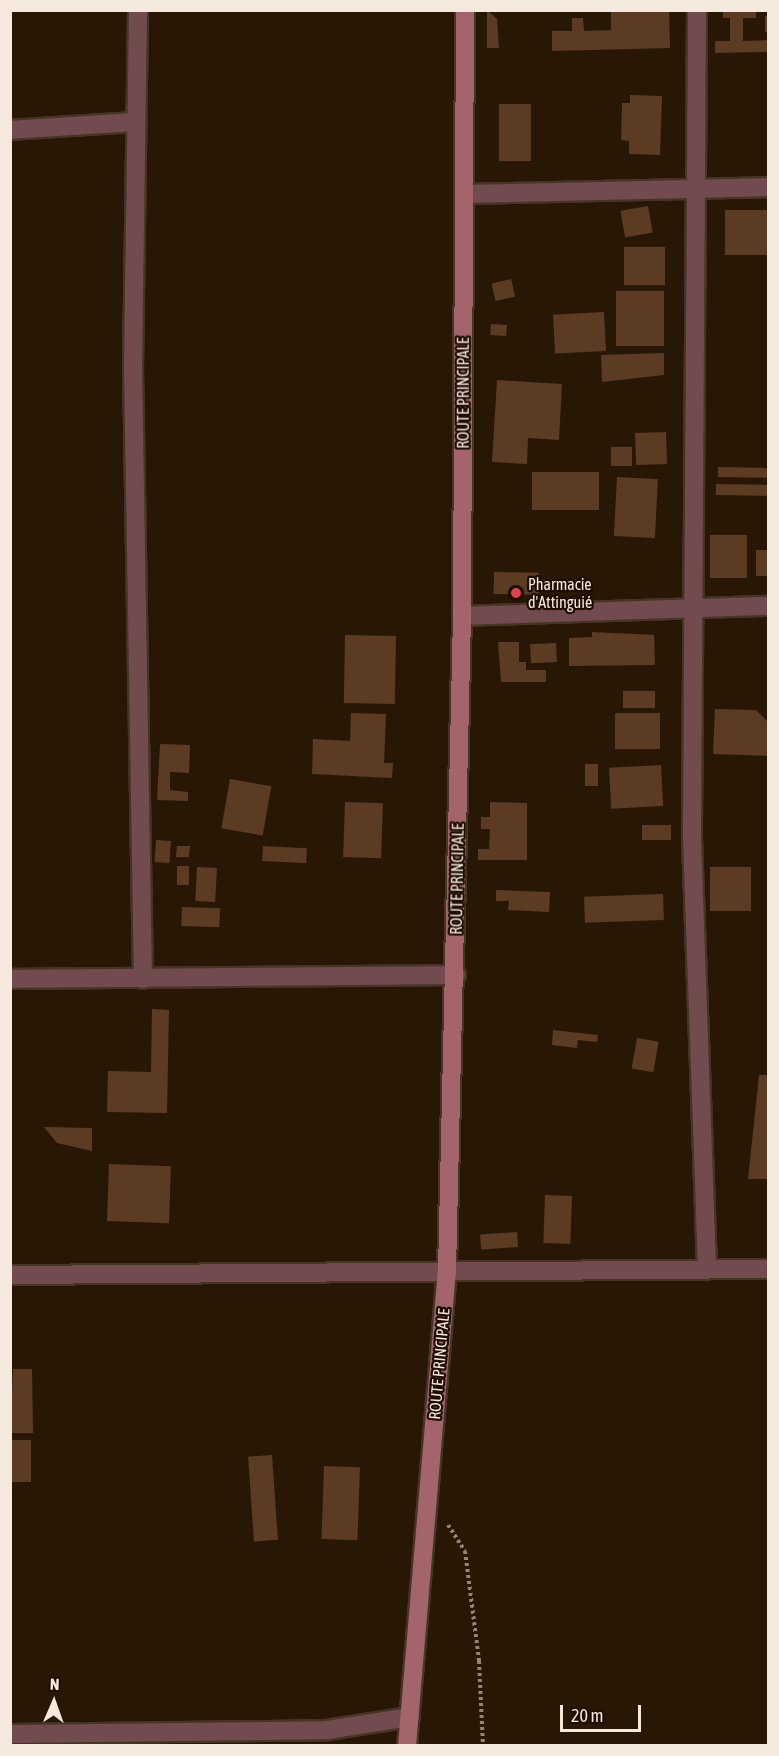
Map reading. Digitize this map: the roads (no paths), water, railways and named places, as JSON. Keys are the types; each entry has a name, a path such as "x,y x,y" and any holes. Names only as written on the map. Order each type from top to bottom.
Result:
{"street":[{"path":"138,10 134,122 143,979"},
{"name":"ROUTE PRINCIPALE","path":"407,1746 447,1272 456,975 462,616 465,10"},
{"path":"697,10 699,187 692,839 707,1266"},
{"path":"10,129 134,122"},
{"path":"465,194 768,187"},
{"path":"462,616 768,606"},
{"path":"10,979 456,975"},
{"path":"10,1275 447,1272 707,1266 768,1269"},
{"path":"14,1734 281,1732 410,1717"}],"place":[{"name":"Pharmacie d'Attinguié","path":"516,593"}]}
